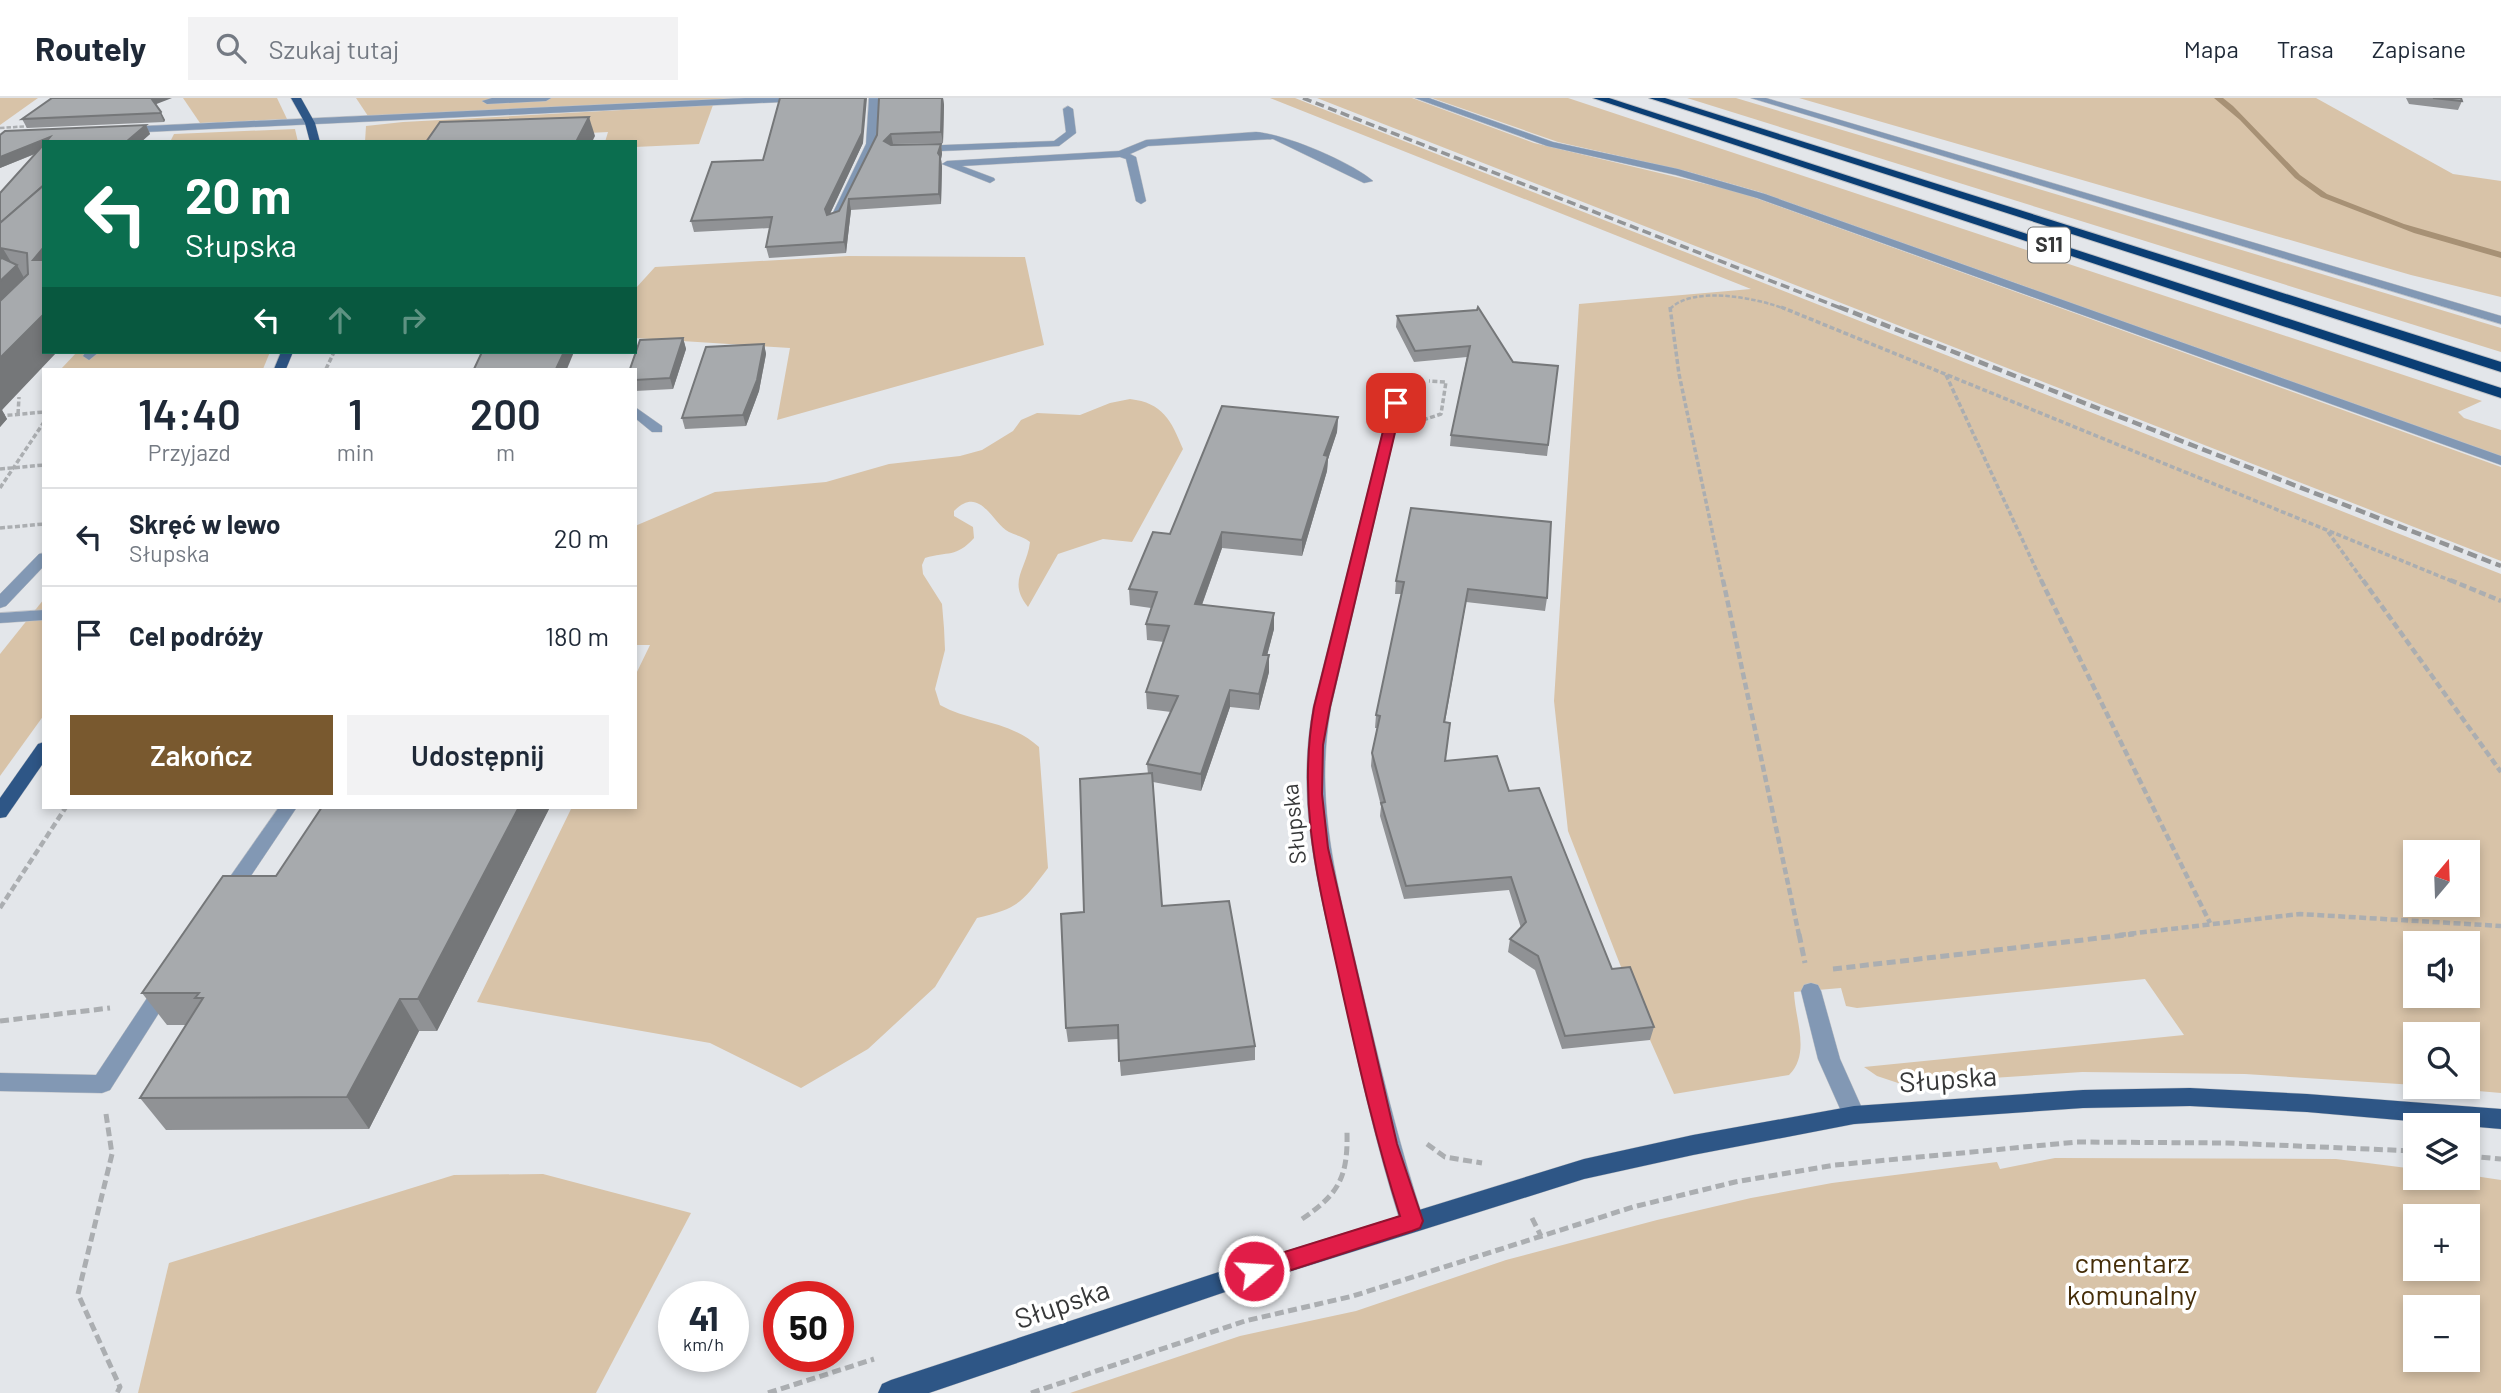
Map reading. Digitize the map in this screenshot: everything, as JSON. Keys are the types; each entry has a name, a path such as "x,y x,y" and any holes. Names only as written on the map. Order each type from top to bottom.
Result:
{"highway":[{"name":"S11","path":"1598,98 2501,393"},
{"name":"S11","path":"1654,98 2501,367"}],"main road":[{"path":"296,98 310,123 314,140"},
{"path":"0,812 42,751"},
{"name":"Słupska","path":"891,1393 1228,1280 1584,1169 1693,1145 1854,1115 2082,1099 2190,1097 2307,1103 2501,1119"}],"street":[{"path":"464,114 474,102 547,98"},
{"path":"572,110 583,98"},
{"path":"119,130 803,98"},
{"path":"834,220 877,146 874,98"},
{"path":"1420,98 1550,144 1678,172 1761,196 2501,461"},
{"path":"1756,98 2501,320"},
{"path":"990,180 907,152 1056,144 1069,138 1071,133 1068,109"},
{"path":"193,140 200,127"},
{"path":"1121,154 1146,143 1274,136 1368,181"},
{"path":"947,164 1121,154 1131,157 1141,201"},
{"name":"Słupska","path":"1402,378 1322,707 1315,745 1314,782 1320,848 1387,1144 1412,1221"},
{"path":"637,413 657,429"},
{"path":"0,603 42,559"},
{"path":"0,618 42,615"},
{"path":"219,907 287,809"},
{"path":"0,1082 102,1084 174,974"},
{"path":"1809,982 1829,1059 1854,1115"}],"path":[{"path":"0,131 5,127"},
{"path":"1809,982 1679,374 1670,307 1684,300 1702,298 1765,301 2501,601"},
{"path":"1946,374 2011,518 2210,923"},
{"path":"1402,378 1446,382 1441,414 1419,422"},
{"path":"18,414 19,397"},
{"path":"0,416 42,412"},
{"path":"0,488 42,425"},
{"path":"0,469 42,465"},
{"path":"0,528 42,524"},
{"path":"2327,532 2501,772"},
{"path":"0,908 65,809"},
{"path":"1821,971 2300,914 2501,926"},
{"path":"0,1021 123,1007 151,1008"},
{"path":"102,1084 112,1154 78,1294 120,1387 117,1393"},
{"path":"1031,1393 1245,1321 1353,1296 1633,1207 1735,1182 1835,1165 2077,1142 2227,1143 2403,1150"},
{"path":"1290,1223 1303,1219 1338,1190 1347,1170 1349,1153 1387,1144"},
{"path":"2480,1157 2501,1159"},
{"path":"768,1393 886,1355"}],"green space":[{"path":"0,98 38,98 0,125"},
{"path":"183,98 277,98 287,119 200,123"},
{"path":"356,98 740,98 368,116"},
{"path":"1270,98 1295,98 2501,574 2501,1093 2480,1091 2480,1022 2403,1022 2403,1084 2245,1074 2082,1072 1901,1084 1877,1076 1864,1067 2184,1035 2145,979 1857,1008 1846,1006 1841,988 1794,992 1801,1046 1796,1066 1789,1075 1674,1094 1646,1031 1568,831 1554,701 1579,304 1751,289"},
{"path":"1317,98 1412,98 1534,143 1739,192 2501,467 2501,561"},
{"path":"1432,98 1568,98 2482,401 2458,412 2464,418 2501,430 2501,456 1760,192 1686,171 1558,142"},
{"path":"1687,98 1736,98 2501,328 2501,352"},
{"path":"1799,98 2316,98 2453,174 2501,181 2501,297 2411,275"},
{"path":"713,105 699,144 637,147 637,140 606,140 608,132 458,140 365,140 366,126"},
{"path":"295,129 298,140 171,140 174,134"},
{"path":"848,256 1025,257 1044,345 777,420 790,348 637,338 637,287 655,267"},
{"path":"75,354 269,354 263,368 62,368"},
{"path":"1130,399 1151,404 1170,421 1183,449 1132,542 1103,539 1058,554 1028,607 1019,590 1019,582 1030,542 1009,532 985,508 971,502 954,511 954,516 973,527 974,538 962,549 925,558 922,565 923,574 942,604 945,650 935,689 940,705 1016,732 1039,747 1048,868 1032,889 1012,907 977,918 935,987 868,1049 801,1088 710,1043 477,1002 571,809 637,809 637,672 650,645 637,645 637,525 715,492 826,482 889,464 960,456 982,450 1013,431 1021,420 1037,413 1080,415 1110,403"},
{"path":"42,602 42,718 0,776 0,654"},
{"name":"cmentarz komunalny","path":"2055,1158 2336,1159 2403,1167 2403,1190 2480,1190 2480,1177 2501,1180 2501,1393 1070,1393 1240,1336 1356,1311 1506,1260 1657,1220 1832,1183 1997,1162 2000,1169"},
{"path":"543,1174 691,1213 596,1393 138,1393 169,1263 454,1175"}],"building":[{"path":"52,98 151,98 161,112 22,119"},
{"path":"780,98 865,98 862,133 825,209 827,215 839,211 877,135 879,98 942,98 941,132 891,134 884,141 891,145 941,144 938,153 939,194 849,199 844,242 766,247 772,217 691,221 712,162 763,160"},
{"path":"2433,98 2461,98 2462,101"},
{"path":"589,117 577,140 427,140 440,122"},
{"path":"146,125 128,140 48,140 50,137 0,157 0,135 5,131"},
{"path":"42,146 42,187 0,223 0,193"},
{"path":"42,187 42,249 33,260 42,260 42,316 0,358 0,301 28,274 27,253 0,248 0,223"},
{"path":"0,259 17,265 0,281"},
{"path":"1478,307 1513,362 1558,366 1548,445 1451,435 1470,346 1415,351 1397,316 1477,310"},
{"path":"683,338 670,378 637,380 637,368 630,368 640,340"},
{"path":"764,344 757,380 743,415 682,418 706,347"},
{"path":"481,354 563,354 556,368 474,368"},
{"path":"1222,406 1338,417 1324,455 1328,456 1302,540 1222,532 1195,604 1274,613 1263,655 1269,655 1259,694 1230,690 1201,774 1147,764 1178,696 1146,692 1169,626 1146,624 1157,592 1129,589 1153,532 1170,534"},
{"path":"1411,508 1551,522 1547,598 1468,589 1444,722 1450,723 1445,761 1497,756 1509,791 1539,788 1612,969 1630,967 1654,1027 1565,1036 1538,956 1510,939 1526,922 1511,877 1406,886 1381,803 1385,802 1372,753 1380,716 1376,715 1404,582 1396,581"},
{"path":"1152,773 1162,906 1229,901 1255,1046 1119,1061 1118,1025 1066,1028 1061,914 1084,912 1080,779"},
{"path":"321,809 518,809 418,999 400,999 347,1097 140,1098 203,998 195,998 199,993 142,993 223,876 276,876"}],"waterway":[{"path":"2218,98 2231,108 2297,177 2324,195 2401,226 2501,255"}],"railway":[{"path":"1303,98 1843,309"},
{"path":"1839,307 2501,566"}],"route":[{"path":"1254,1271 1412,1221 1387,1144 1320,848 1314,794 1315,745 1322,707 1396,403"}]}
